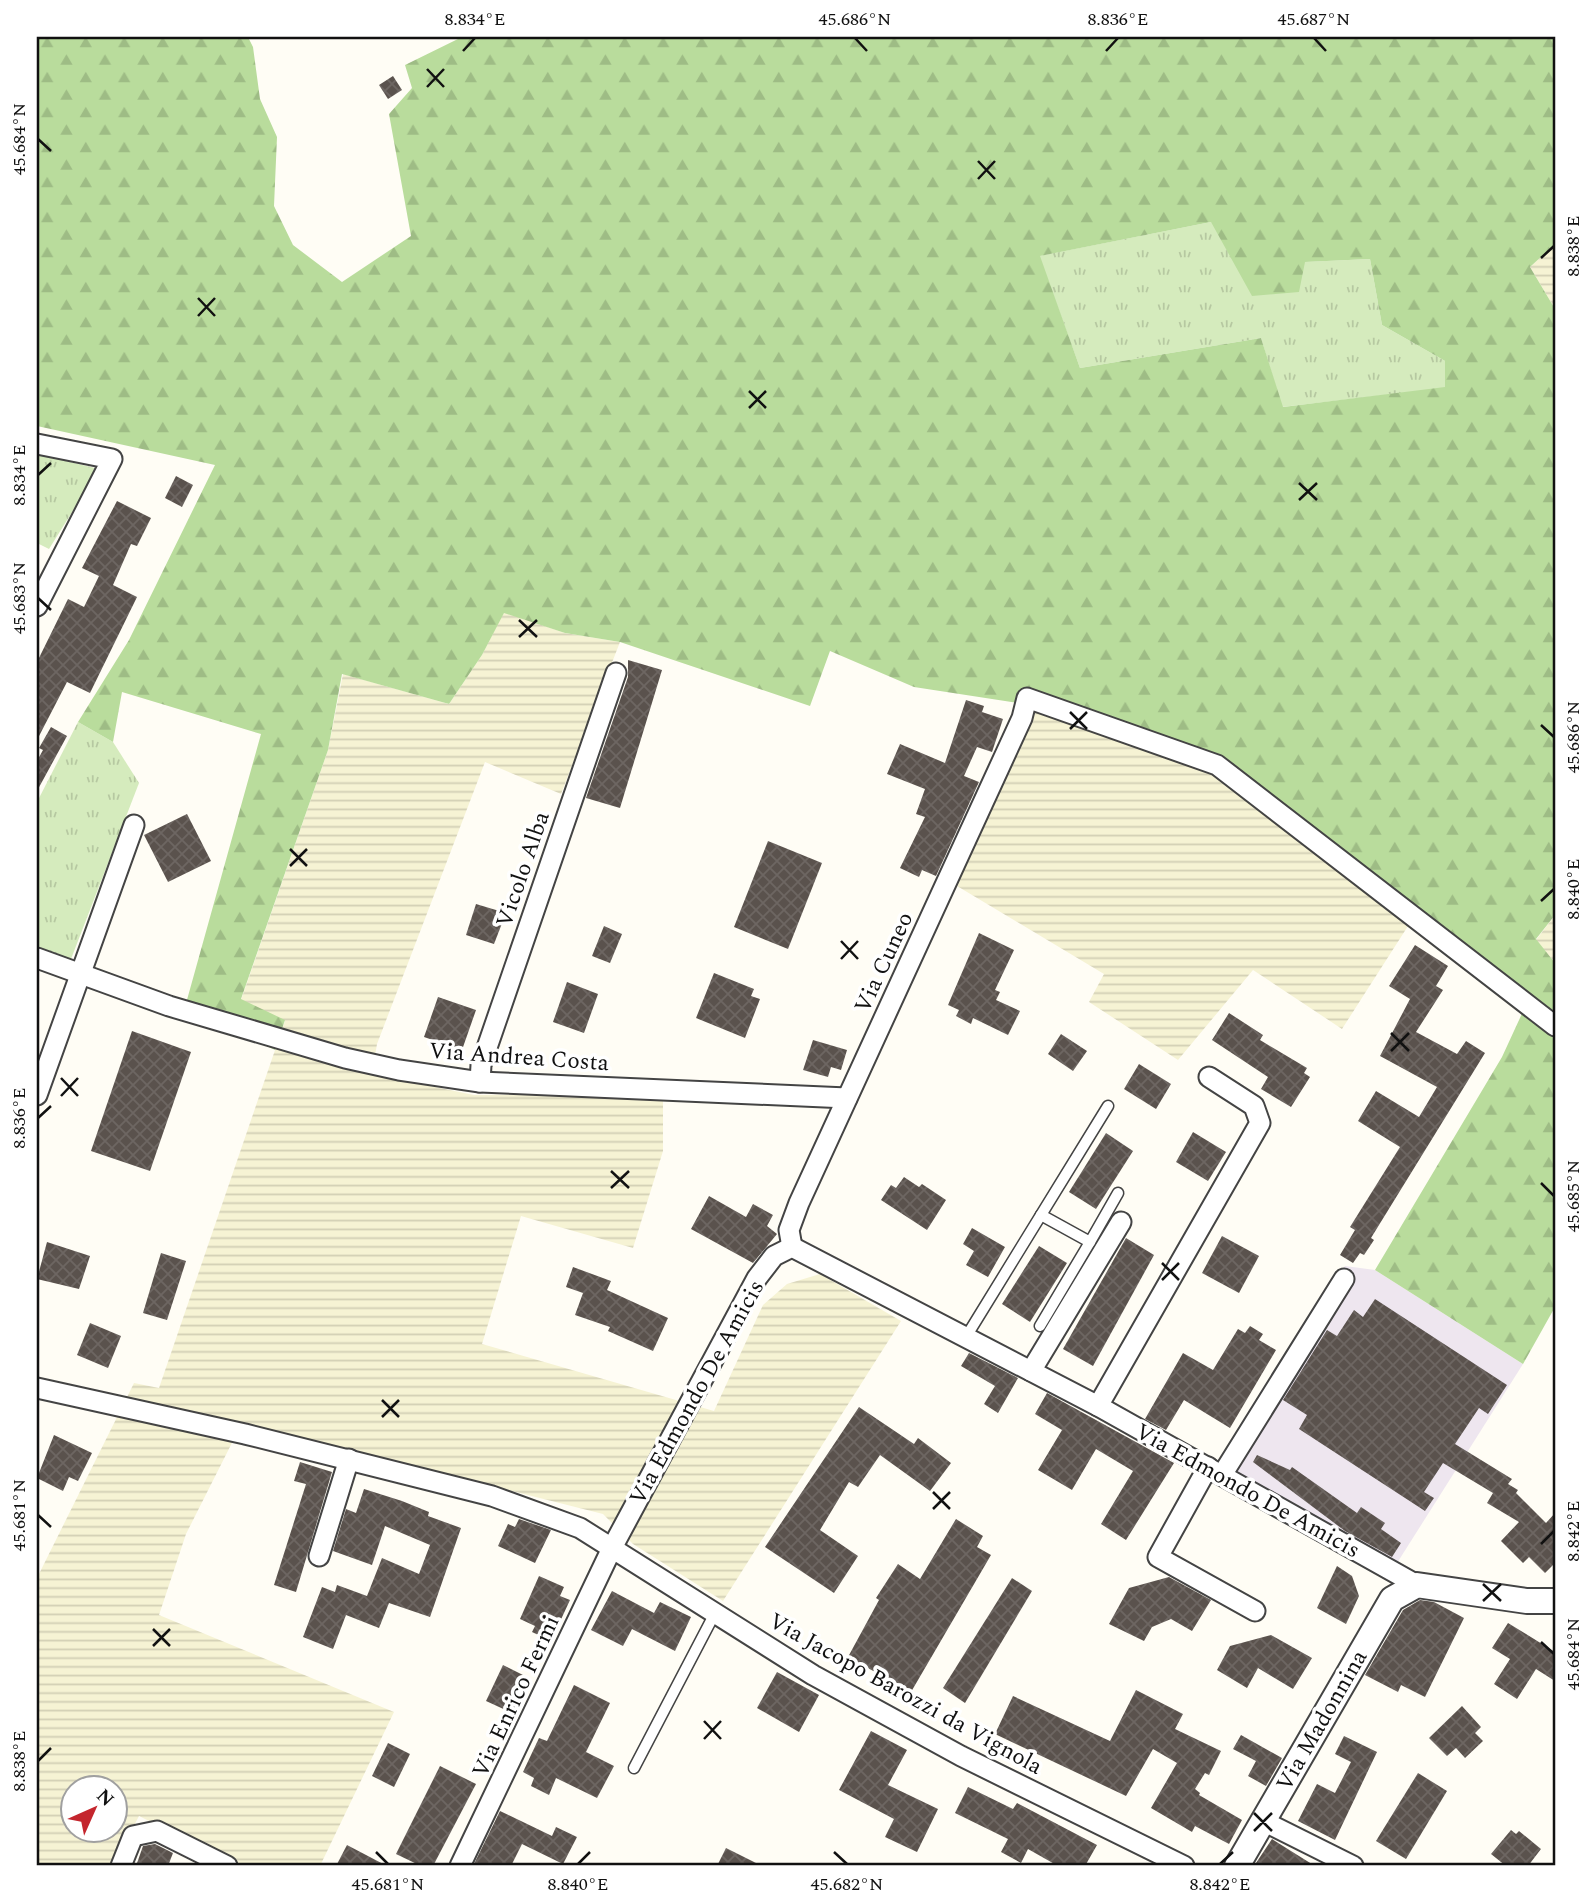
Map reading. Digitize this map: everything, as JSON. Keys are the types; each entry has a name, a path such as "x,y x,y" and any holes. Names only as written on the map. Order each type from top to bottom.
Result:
{"street":[{"path":"37,444 112,459 37,606"},
{"name":"Vicolo Alba","path":"480,1082 481,1065 616,673"},
{"name":"Via Cuneo","path":"792,1247 789,1230 799,1203 1022,718 1027,698 1217,765 1555,1026"},
{"path":"37,1095 134,825"},
{"name":"Via Andrea Costa","path":"37,958 169,1006 345,1058 399,1070 480,1082 847,1098"},
{"path":"1098,1406 1260,1123 1254,1107 1209,1077"},
{"path":"1031,1371 1121,1222"},
{"name":"Via Edmondo De Amicis","path":"613,1546 757,1278 774,1256 792,1247 1098,1406 1417,1585 1527,1601 1555,1601"},
{"path":"1255,1611 1158,1557 1344,1279"},
{"path":"37,1388 492,1496 580,1528 613,1546"},
{"path":"319,1556 349,1460"},
{"name":"Via Jacopo Barozzi da Vignola","path":"613,1546 813,1675 1184,1866"},
{"name":"Via Enrico Fermi","path":"460,1866 613,1546"},
{"name":"Via Madonnina","path":"1237,1866 1382,1611 1402,1591 1417,1585"},
{"path":"1263,1821 1353,1866"},
{"path":"121,1866 133,1836 157,1831 227,1866"}],"lane":[{"path":"966,1337 1108,1106"},
{"path":"1040,1326 1118,1193"},
{"path":"1041,1214 1090,1242"},
{"path":"634,1768 715,1612"}],"shaded area":[{"path":"1555,244 1555,309 1530,267"},
{"path":"504,612 565,633 620,642 561,794 485,762 377,1044 372,1074 474,1095 663,1094 663,1151 633,1248 521,1216 482,1344 714,1411 763,1305 787,1284 820,1274 901,1321 723,1601 633,1544 603,1514 242,1423 186,1534 159,1615 394,1712 320,1866 240,1866 139,1816 130,1833 130,1773 60,1773 60,1843 125,1843 113,1866 37,1866 37,1578 134,1383 159,1388 285,1021 241,1000 328,750 343,674 449,704 482,655"},
{"path":"1036,706 1109,717 1158,733 1232,763 1417,912 1342,1029 1253,970 1178,1060 1089,1002 1104,974 952,883"},
{"path":"1555,915 1555,963 1536,940"},
{"path":"1345,1266 1375,1270 1523,1364 1392,1571 1218,1474"}],"green space":[{"path":"37,37 248,37 253,47 260,99 277,137 274,206 293,245 342,282 411,236 389,114 412,88 405,65 462,37 1555,37 1555,244 1530,267 1555,309 1555,915 1536,939 1555,963 1555,1307 1523,1364 1375,1270 1502,1057 1531,994 1417,912 1232,763 1158,733 1109,717 914,687 830,651 810,706 620,642 565,633 504,613 482,655 449,704 342,674 328,750 241,999 285,1020 275,1050 185,1007 261,734 122,692 113,742 78,722 129,640 215,465 37,426","holes":["1211,222 1252,296 1299,292 1305,262 1370,259 1382,325 1445,361 1445,387 1283,407 1261,338 1080,368 1040,256"]},
{"path":"1211,222 1304,262 1370,259 1382,325 1445,361 1445,388 1282,407 1261,338 1080,368 1039,256"},
{"path":"37,454 99,469 49,549 37,543"},
{"path":"78,722 113,742 139,783 71,959 37,950 37,802"}],"building":[{"path":"393,76 402,90 388,99 379,85"},
{"path":"176,476 193,485 182,507 165,498"},
{"path":"117,501 151,518 137,546 131,544 113,585 137,597 90,693 67,682 37,740 37,662 68,599 84,607 99,576 82,568"},
{"path":"628,660 662,670 620,808 586,798 628,677"},
{"path":"966,700 984,706 982,712 1003,719 992,752 977,747 964,776 979,782 936,876 922,870 919,877 900,868 925,817 916,814 925,789 887,774 900,744 945,763"},
{"path":"51,727 67,736 37,791 37,761 43,750 39,748"},
{"path":"187,814 211,861 168,882 144,835"},
{"path":"768,841 822,863 788,949 734,927"},
{"path":"476,904 506,913 494,944 466,935"},
{"path":"604,926 622,934 610,963 592,956"},
{"path":"979,933 1014,950 995,990 1000,992 996,1000 1020,1011 1008,1035 973,1018 971,1024 956,1016 959,1010 948,1005"},
{"path":"1415,945 1448,966 1436,986 1443,990 1416,1032 1457,1054 1466,1041 1485,1053 1371,1238 1374,1240 1364,1255 1360,1253 1353,1263 1340,1255 1355,1230 1350,1227 1400,1147 1358,1121 1376,1091 1419,1117 1437,1087 1380,1056 1410,999 1389,986"},
{"path":"714,973 754,989 751,996 760,999 745,1038 696,1018"},
{"path":"567,982 598,994 584,1033 553,1022"},
{"path":"438,997 476,1010 462,1050 424,1037"},
{"path":"1229,1013 1263,1035 1260,1040 1307,1068 1304,1073 1310,1077 1291,1107 1261,1089 1268,1077 1212,1040"},
{"path":"132,1031 191,1052 150,1171 91,1151"},
{"path":"1061,1034 1087,1051 1073,1071 1048,1054"},
{"path":"813,1040 847,1050 841,1070 831,1067 828,1077 803,1070"},
{"path":"1139,1064 1171,1084 1156,1109 1124,1089"},
{"path":"1193,1132 1226,1152 1208,1181 1176,1162"},
{"path":"1106,1133 1133,1151 1096,1209 1069,1192"},
{"path":"904,1177 919,1187 922,1184 946,1200 927,1230 881,1200 891,1185 896,1188"},
{"path":"709,1196 746,1217 753,1204 773,1215 767,1226 777,1234 753,1263 691,1229"},
{"path":"972,1228 1005,1247 988,1277 966,1265 974,1251 963,1244"},
{"path":"1222,1236 1259,1256 1239,1293 1202,1273"},
{"path":"1126,1238 1154,1255 1093,1366 1063,1349"},
{"path":"47,1242 90,1256 79,1289 37,1279"},
{"path":"1039,1246 1067,1263 1030,1322 1002,1304"},
{"path":"161,1253 186,1261 167,1320 143,1313"},
{"path":"573,1267 611,1281 607,1290 668,1318 653,1351 608,1331 610,1327 575,1315 583,1293 566,1287"},
{"path":"1375,1299 1507,1385 1488,1414 1479,1408 1455,1444 1512,1479 1508,1484 1518,1490 1516,1493 1546,1523 1555,1513 1555,1563 1545,1573 1529,1557 1523,1563 1501,1541 1519,1522 1487,1503 1493,1493 1443,1463 1424,1492 1434,1498 1425,1511 1299,1429 1307,1415 1283,1400 1327,1330 1337,1336 1354,1310 1363,1317"},
{"path":"90,1323 121,1336 108,1368 77,1355"},
{"path":"1250,1326 1263,1334 1259,1340 1276,1350 1230,1428 1184,1400 1166,1430 1145,1419 1183,1353 1213,1370 1238,1329 1245,1333"},
{"path":"969,1353 1018,1378 998,1413 984,1404 995,1386 961,1366"},
{"path":"1047,1393 1174,1463 1126,1540 1101,1524 1133,1471 1096,1449 1072,1490 1038,1470 1062,1430 1035,1414"},
{"path":"859,1407 914,1444 918,1438 951,1463 930,1491 880,1455 858,1487 849,1482 820,1530 858,1556 834,1593 765,1547"},
{"path":"54,1435 92,1453 78,1481 69,1477 63,1491 37,1478"},
{"path":"1257,1455 1290,1470 1292,1467 1357,1513 1361,1507 1385,1523 1381,1529 1401,1543 1392,1557 1345,1531 1253,1462"},
{"path":"300,1462 332,1472 296,1592 274,1585 306,1484 294,1481"},
{"path":"364,1489 402,1501 429,1512 428,1516 461,1528 430,1617 389,1603 379,1628 346,1615 333,1649 303,1637 322,1587 335,1592 337,1585 367,1596 382,1558 419,1574 430,1545 385,1526 372,1565 333,1551 346,1509 356,1513"},
{"path":"519,1519 551,1530 535,1563 498,1546 508,1524 515,1527"},
{"path":"956,1519 983,1536 977,1547 991,1555 911,1692 848,1657 879,1600 876,1598 898,1564 920,1579"},
{"path":"1337,1566 1352,1576 1359,1596 1346,1624 1317,1608"},
{"path":"539,1576 564,1587 560,1596 570,1600 551,1641 532,1632 535,1626 520,1619"},
{"path":"1169,1577 1211,1600 1192,1631 1171,1619 1152,1627 1144,1641 1109,1624 1129,1588"},
{"path":"1012,1578 1032,1591 965,1703 943,1688"},
{"path":"612,1591 654,1613 660,1602 691,1617 675,1651 632,1629 623,1646 591,1630"},
{"path":"1420,1600 1434,1602 1464,1618 1425,1697 1401,1685 1398,1692 1365,1675 1403,1610"},
{"path":"1508,1623 1555,1652 1555,1681 1536,1669 1517,1699 1494,1684 1510,1659 1492,1648"},
{"path":"1271,1635 1312,1658 1293,1689 1258,1668 1247,1688 1217,1670 1230,1646"},
{"path":"503,1665 529,1678 512,1713 486,1701"},
{"path":"777,1672 819,1695 799,1732 757,1708"},
{"path":"574,1685 610,1703 586,1752 614,1766 597,1798 556,1778 549,1795 531,1786 534,1778 523,1772 539,1738 547,1741"},
{"path":"1136,1690 1183,1714 1175,1729 1221,1751 1209,1775 1205,1773 1195,1789 1199,1795 1242,1820 1229,1844 1195,1826 1192,1832 1151,1808 1177,1763 1153,1749 1126,1796 995,1734 1013,1696 1110,1741"},
{"path":"1462,1706 1481,1727 1475,1733 1483,1741 1465,1758 1456,1748 1447,1756 1429,1738"},
{"path":"871,1731 907,1750 888,1785 938,1809 917,1852 885,1837 894,1819 839,1790"},
{"path":"1241,1735 1282,1758 1266,1786 1248,1776 1256,1761 1233,1749"},
{"path":"1344,1736 1377,1752 1335,1840 1298,1821 1317,1784 1335,1793 1351,1762 1335,1754"},
{"path":"388,1743 410,1754 394,1787 372,1776"},
{"path":"440,1766 476,1784 433,1866 421,1866 396,1854"},
{"path":"1418,1773 1447,1791 1406,1859 1376,1841"},
{"path":"968,1787 1013,1809 1017,1803 1097,1845 1085,1866 1058,1866 1028,1849 1021,1863 1001,1852 1008,1839 955,1813"},
{"path":"500,1811 552,1836 556,1827 577,1837 563,1864 522,1844 511,1866 473,1866"},
{"path":"1511,1830 1516,1834 1519,1831 1541,1849 1528,1866 1506,1866 1491,1854"},
{"path":"1272,1839 1275,1841 1315,1866 1254,1866"},
{"path":"155,1844 173,1853 168,1866 136,1866 143,1846"},
{"path":"347,1845 387,1866 336,1866"},
{"path":"726,1848 762,1866 717,1866"}]}
